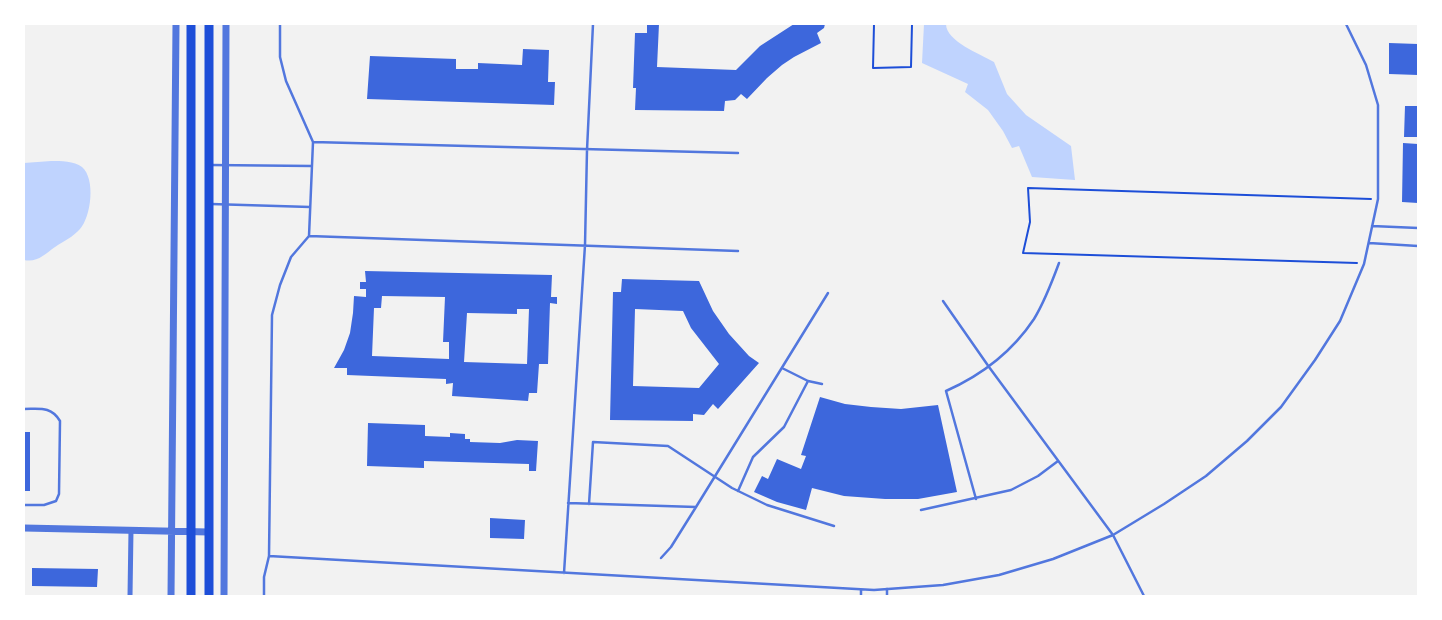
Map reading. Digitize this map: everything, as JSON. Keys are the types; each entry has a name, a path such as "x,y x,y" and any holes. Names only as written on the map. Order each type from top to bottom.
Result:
{"main road":[{"path":"191,24 191,596"},
{"path":"209,24 209,596"}],"street":[{"path":"171,596 176,24"},
{"path":"224,596 226,24"},
{"path":"24,528 209,532"},
{"path":"130,596 131,530"}],"lane":[{"path":"264,596 264,576 269,556 272,316 280,285 291,257 309,236 313,142 286,81 280,57 280,24"},
{"path":"564,573 585,245 587,150 594,24"},
{"path":"269,556 862,590 944,585 999,575 1054,559 1112,535 1206,476 1247,441 1281,407 1316,360 1340,321 1364,264 1378,199 1378,105 1366,65 1346,24"},
{"path":"313,142 738,153"},
{"path":"209,165 312,166"},
{"path":"209,204 310,207"},
{"path":"1372,226 1418,228"},
{"path":"309,236 738,251"},
{"path":"1368,243 1418,246"},
{"path":"976,499 946,391 969,380 989,367 1013,344 1034,319 1047,294 1059,262"},
{"path":"661,558 671,547 828,293"},
{"path":"943,301 1112,535 1144,596"},
{"path":"782,368 808,381 822,384"},
{"path":"738,491 753,457 784,427 808,381"},
{"path":"24,409 44,409 55,413 60,421 59,494 56,501 44,505 24,505"},
{"path":"588,504 593,442 668,446 738,491 767,505 834,526"},
{"path":"921,510 1010,490 1038,476 1058,461"},
{"path":"568,503 696,507"},
{"path":"887,589 887,596"},
{"path":"861,596 862,590"}],"path":[{"path":"874,24 873,68 911,68 912,24"},
{"path":"1364,264 1024,254 1030,222 1028,188 1378,199"}],"water":[{"path":"924,24 946,24 947,30 957,41 994,62 1007,94 1026,115 1071,146 1075,180 1032,177 1019,146 1012,148 988,110 965,92 968,84 922,63"},
{"path":"51,161 75,164 82,167 86,173 90,189 87,216 80,229 71,237 41,257 29,261 24,260 24,163"}],"building":[{"path":"647,24 659,24 657,67 736,70 760,46 794,24 825,24 824,28 817,33 821,43 782,65 747,99 741,94 735,100 725,101 724,111 635,110 636,88 633,88 635,33 647,33"},
{"path":"1389,43 1418,44 1418,75 1389,74"},
{"path":"523,49 549,50 548,82 555,82 554,105 367,99 370,56 456,59 456,69 478,69 478,63 522,65"},
{"path":"1405,106 1418,106 1418,137 1404,137"},
{"path":"1403,143 1418,144 1418,203 1402,202"},
{"path":"365,271 552,275 551,297 557,297 557,304 550,303 548,364 539,364 537,393 529,393 528,401 452,396 453,383 446,384 446,379 347,375 347,368 334,368 344,350 350,333 354,296 366,297 366,289 360,289 360,282 366,282","holes":["382,296 445,297 443,342 449,342 449,359 372,356 374,308 381,308","517,309 529,309 527,364 464,362 467,313 517,314"]},
{"path":"622,279 699,281 713,311 729,334 749,356 759,363 718,409 713,404 704,415 693,414 693,421 610,420 613,292 621,292","holes":["635,309 683,311 691,328 719,364 699,388 633,386"]},
{"path":"820,397 845,404 871,407 901,409 938,405 957,492 918,499 885,499 844,496 812,488 806,510 777,502 754,492 762,476 768,479 777,459 801,469 806,456 801,455"},
{"path":"368,423 425,425 425,436 450,437 450,433 465,434 465,439 470,439 470,442 538,441 536,471 529,471 529,464 424,461 424,468 367,466"},
{"path":"24,432 30,432 30,491 24,491"},
{"path":"490,518 525,520 524,539 490,538"},
{"path":"32,568 98,569 97,587 32,586"}]}
